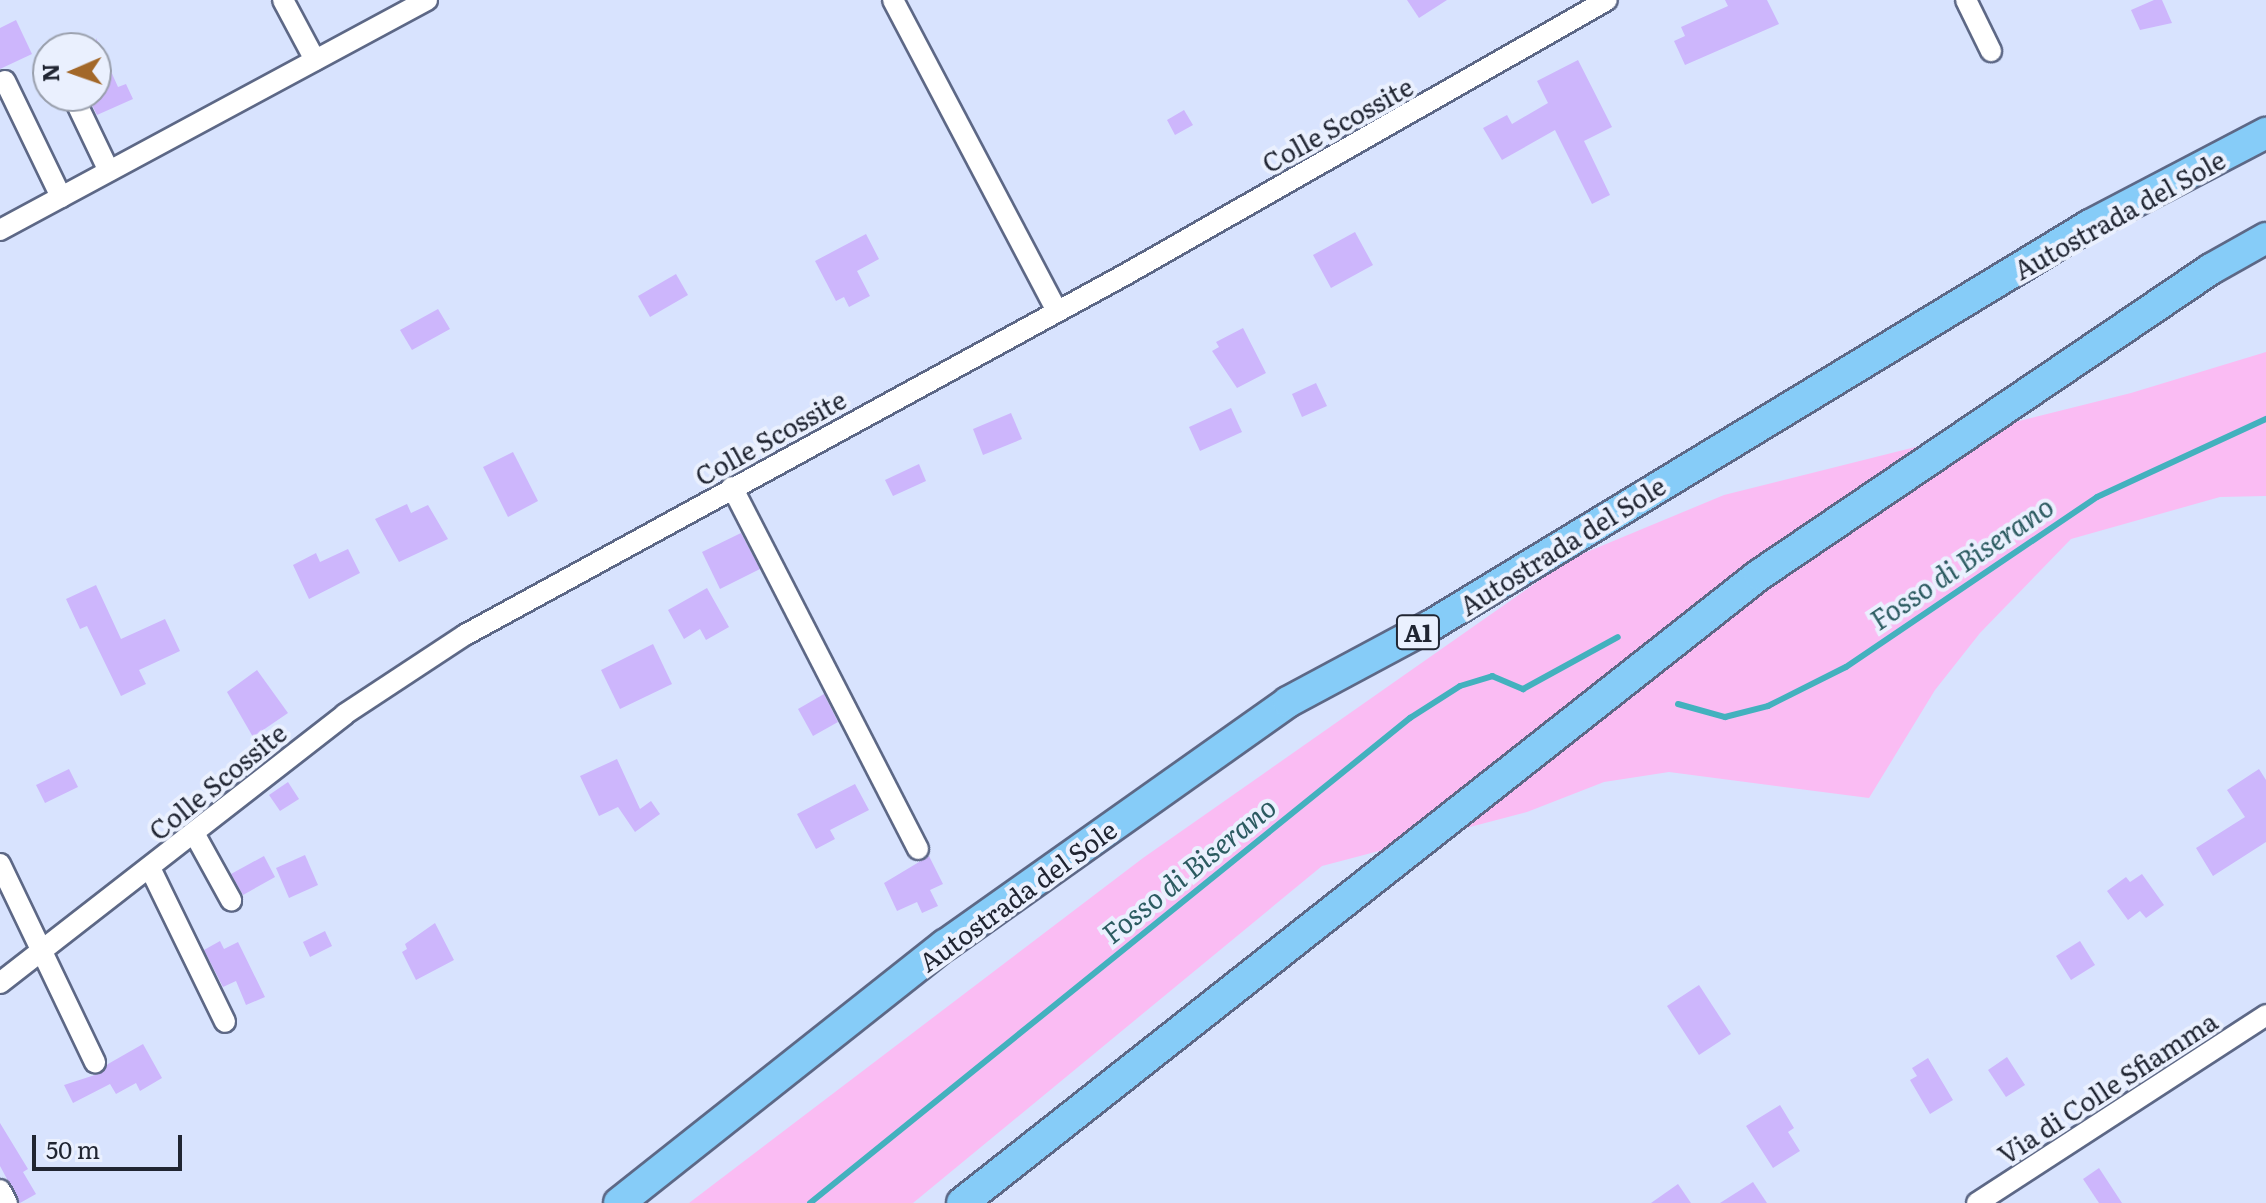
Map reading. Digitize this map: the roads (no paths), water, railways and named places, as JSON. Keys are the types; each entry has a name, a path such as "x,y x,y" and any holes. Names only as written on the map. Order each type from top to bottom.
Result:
{"highway":[{"name":"Autostrada del Sole","path":"619,1203 945,945 1288,702 1430,626 2090,225 2266,133"},
{"path":"962,1203 1759,575 2211,269 2266,238"}],"street":[{"path":"283,0 315,60"},
{"path":"0,230 427,0"},
{"path":"893,0 1057,311"},
{"name":"Colle Scossite","path":"0,983 345,714 424,660 732,487 1057,311 1607,0"},
{"path":"1966,0 1991,51"},
{"path":"5,81 61,197"},
{"path":"81,112 109,171"},
{"path":"732,487 918,849"},
{"path":"194,833 231,900"},
{"path":"0,864 95,1062"},
{"path":"150,868 225,1022"},
{"name":"Via di Colle Sfiamma","path":"1977,1203 2266,1015"},
{"path":"0,1190 7,1203"}],"waterway":[{"name":"Fosso di Biserano","path":"1678,704 1725,717 1768,706 1846,667 2097,497 2266,419"},
{"name":"Fosso di Biserano","path":"810,1203 1410,718 1460,686 1492,676 1523,689 1618,637"}]}
